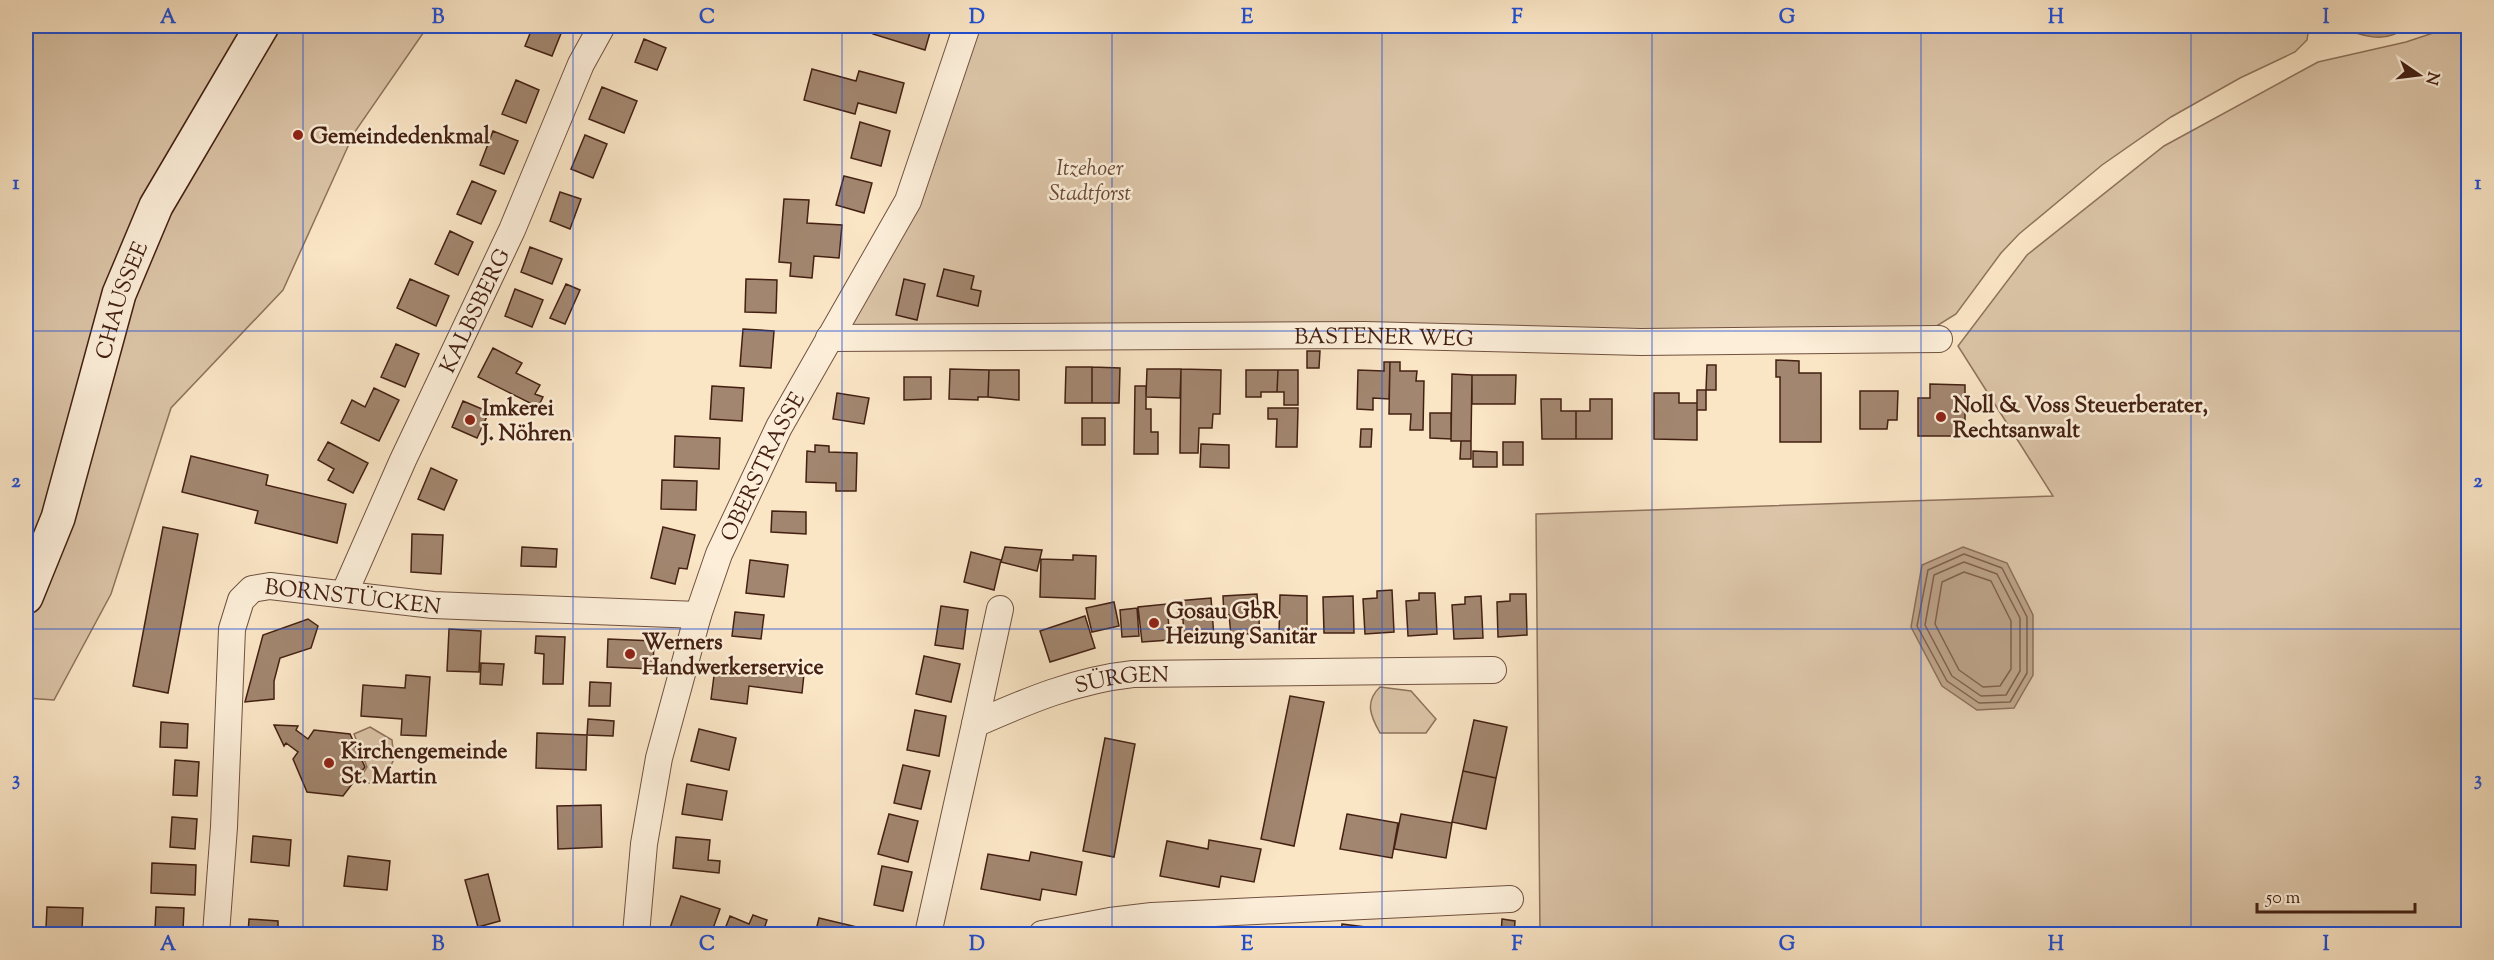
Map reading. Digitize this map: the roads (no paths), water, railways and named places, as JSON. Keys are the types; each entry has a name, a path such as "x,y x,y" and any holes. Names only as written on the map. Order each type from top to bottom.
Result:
{"street":[{"name":"CHAUSSEE","path":"26,597 58,518 107,329 124,283 156,206 262,26"},
{"name":"KALBSBERG","path":"344,594 512,230 581,64 602,26"},
{"name":"OBERSTRASSE","path":"636,934 639,880 652,792 677,685 719,554 755,473 908,201 967,26"},
{"name":"BASTENER WEG","path":"830,338 1364,335 1641,342 1939,339"},
{"name":"BORNSTÜCKEN","path":"216,934 236,611 240,600 252,589 270,586 433,605 698,615"},
{"path":"928,934 1000,609"},
{"name":"SÜRGEN","path":"975,724 1037,697 1075,684 1133,674 1493,670"},
{"path":"1042,934 1110,921 1152,916 1510,899"}],"water":[{"path":"2337,26 2406,26 2390,36 2373,37"},
{"path":"1963,547 2007,563 2033,615 2033,675 2014,708 1977,710 1942,686 1911,627 1922,565"}],"place":[{"name":"Gemeindedenkmal","path":"298,135"},
{"name":"Noll & Voss Steuerberater, Rechtsanwalt","path":"1941,417"},
{"name":"Imkerei J. Nöhren","path":"470,420"},
{"name":"Gosau GbR Heizung Sanitär","path":"1154,623"},
{"name":"Werners Handwerkerservice","path":"630,654"},
{"name":"Kirchengemeinde St. Martin","path":"329,763"}],"park label":[{"name":"Itzehoer Stadtforst","path":"1090,180"}]}
